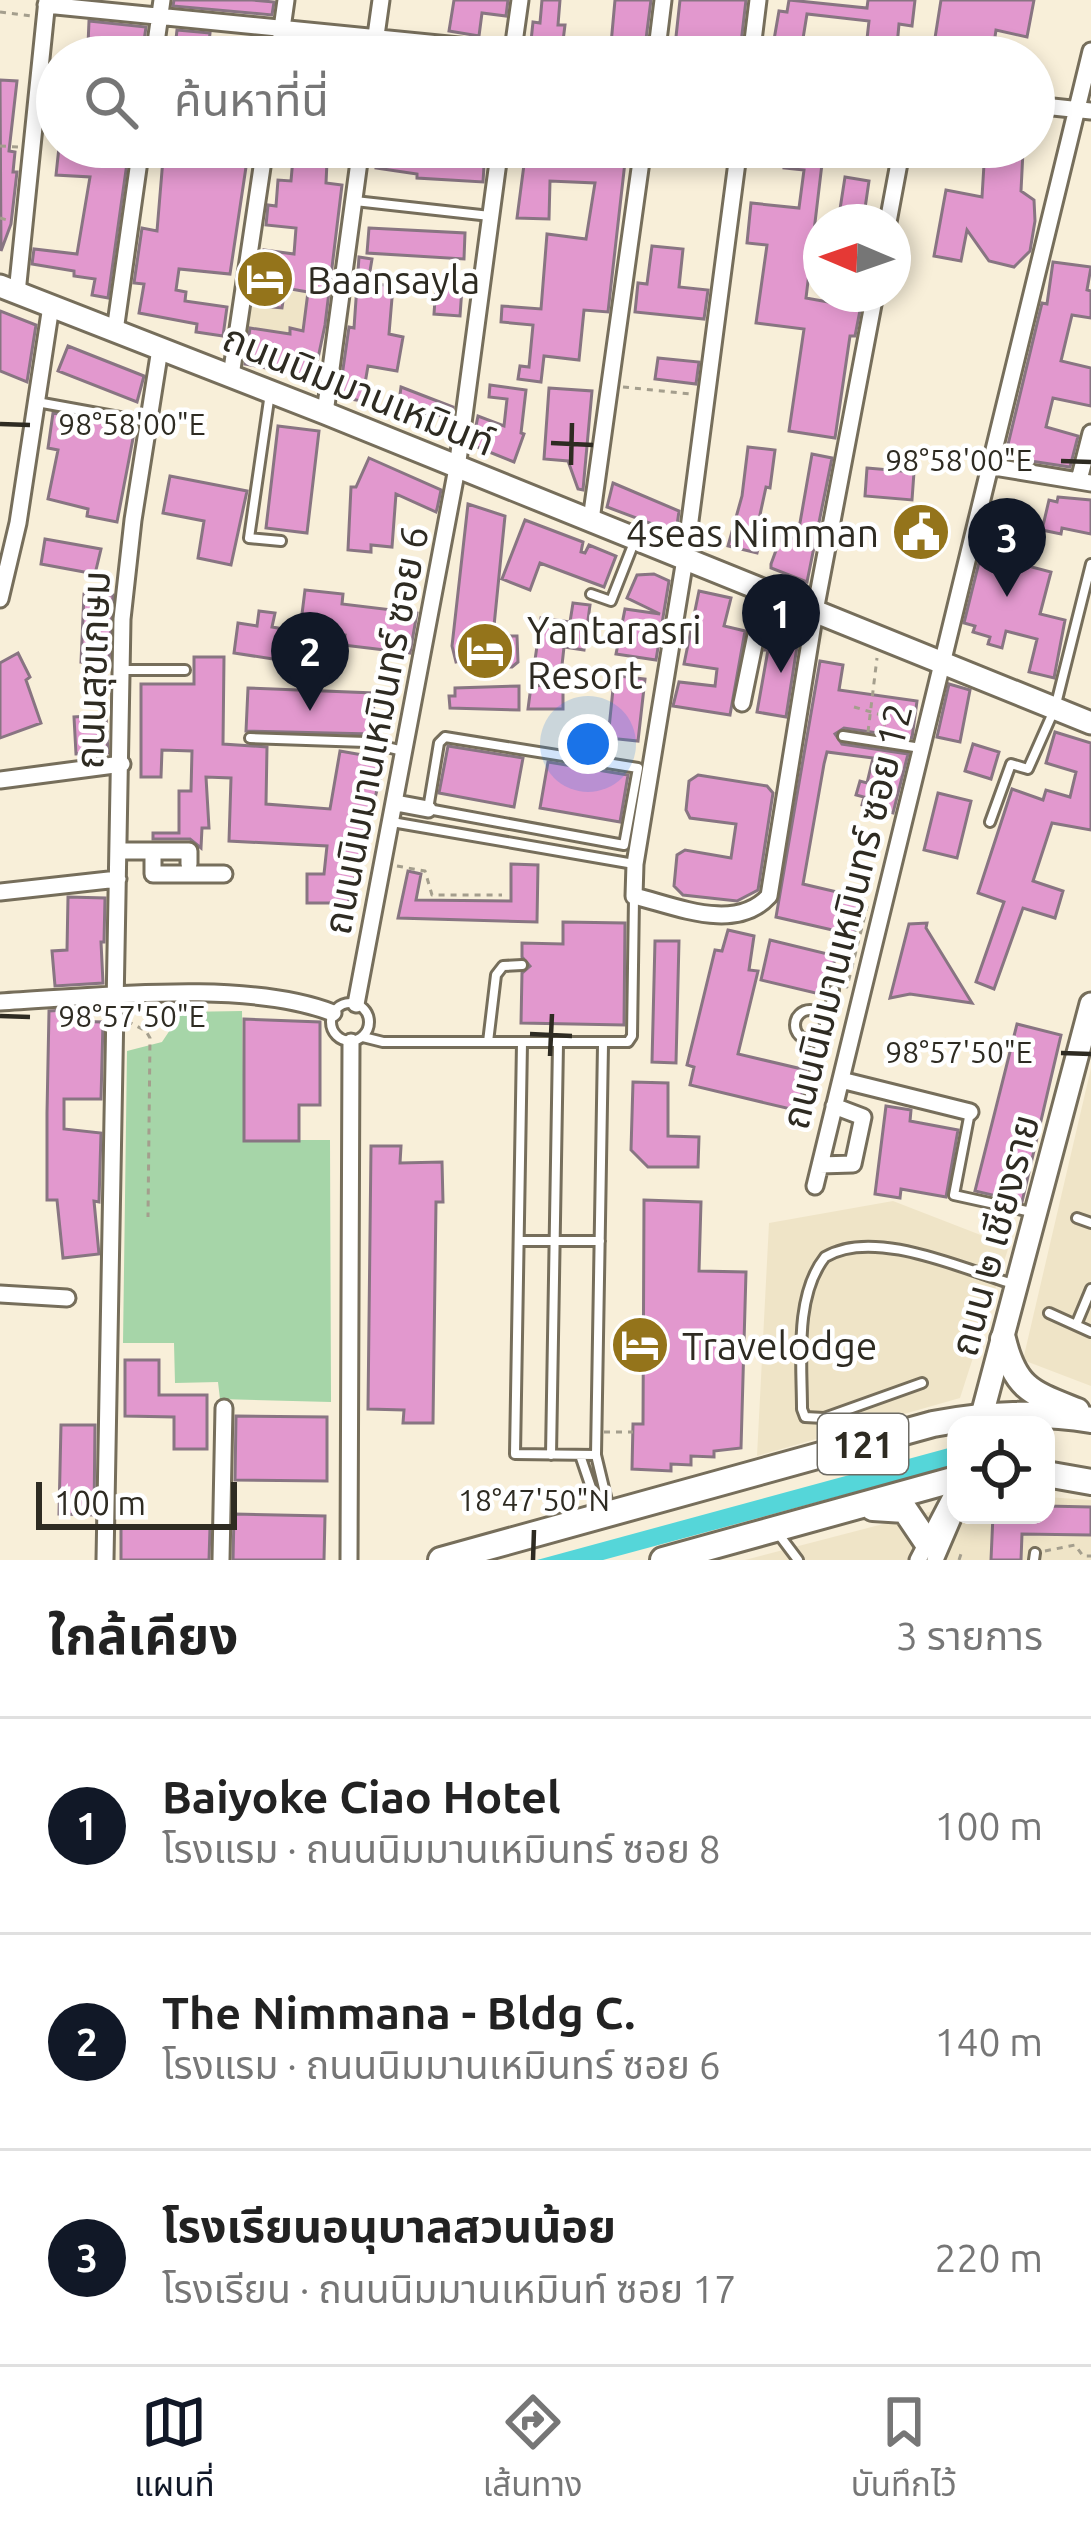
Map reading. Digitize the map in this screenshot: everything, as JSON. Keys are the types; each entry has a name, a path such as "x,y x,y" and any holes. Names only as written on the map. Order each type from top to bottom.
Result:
{"main road":[{"name":"ถนนนิมมานเหมินท์","path":"9,290 1091,723"},
{"name":"ถนน ๒ เชียงราย","path":"982,1416 1084,1063 1091,1004"},
{"path":"1004,1339 1019,1382 1034,1394 1091,1419"},
{"name":"121","path":"1055,1417 1091,1419"},
{"name":"121","path":"441,1560 947,1423"},
{"path":"1055,1476 1091,1483"},
{"name":"121","path":"672,1559 947,1485"},
{"path":"853,1509 905,1510 926,1554"}],"street":[{"path":"281,36 286,0"},
{"path":"376,36 381,0"},
{"path":"515,36 520,0"},
{"path":"659,36 663,0"},
{"path":"754,36 758,0"},
{"path":"46,8 161,8 355,36"},
{"name":"ถนนนิมมานเหมินทร์ ซอย 12","path":"815,1186 915,747 1084,110 1091,51"},
{"path":"9,290 36,108"},
{"path":"115,331 138,168"},
{"path":"231,376 262,168"},
{"path":"325,413 358,168"},
{"name":"ถนนนิมมานเหมินทร์ ซอย 6","path":"356,1004 458,468 497,168"},
{"path":"590,520 640,168"},
{"path":"736,168 686,559 645,769 634,896 721,916 746,914 770,896 815,611 872,312"},
{"path":"891,204 898,168"},
{"path":"0,599 18,523 51,306"},
{"name":"ถนนสุขเกษม","path":"105,1560 122,619 160,349"},
{"path":"988,466 1085,482 1091,433"},
{"path":"742,703 765,591"},
{"path":"0,780 122,764"},
{"path":"396,803 428,809"},
{"path":"153,850 153,874 224,874"},
{"path":"119,851 189,850 190,864"},
{"path":"0,892 118,879"},
{"path":"0,1002 257,995 333,1013"},
{"path":"349,1560 357,1039"},
{"path":"841,1080 970,1112"},
{"path":"820,1165 853,1163 862,1118 834,1106"},
{"path":"0,1294 67,1298"},
{"path":"221,1560 224,1408"},
{"path":"926,1554 947,1504"},
{"path":"926,1554 947,1524"}],"lane":[{"path":"353,201 491,216"},
{"path":"270,392 249,538 280,542"},
{"path":"36,402 148,422"},
{"path":"591,594 611,601 636,538"},
{"path":"990,822 1011,764 1028,769 1055,708 1091,564"},
{"path":"122,670 185,670"},
{"path":"843,736 915,747"},
{"path":"446,737 645,769 624,844 428,809 440,742 446,737"},
{"path":"250,738 366,742 406,752"},
{"path":"392,822 635,864"},
{"path":"357,1039 369,1027 368,1016 356,1004 340,1006 331,1025 336,1035 357,1039 624,1044 632,1036 634,896"},
{"path":"488,1042 496,975 503,966 522,965"},
{"path":"810,1094 832,986"},
{"path":"830,1009 856,1016"},
{"path":"522,1043 515,1454 596,1455"},
{"path":"551,1454 558,1043"},
{"path":"603,1045 596,1455 606,1517"},
{"path":"970,1112 954,1195 1038,1213"},
{"path":"1077,1218 1091,1223"},
{"path":"519,1241 600,1241"},
{"path":"922,1383 824,1418 805,1417 802,1328 813,1278 825,1257 854,1247 893,1247 1018,1286"},
{"path":"1076,1325 1091,1289"},
{"path":"1048,1313 1091,1332"},
{"path":"580,1455 606,1517"},
{"path":"776,1530 798,1560"}],"path":[{"path":"0,12 46,8"},
{"path":"0,146 32,148"},
{"path":"609,386 706,395"},
{"path":"867,739 879,637"},
{"path":"854,706 885,716 883,731 911,736 915,747"},
{"path":"384,863 425,871 432,895 502,895"},
{"path":"832,986 847,987 867,907 861,905"},
{"path":"115,1016 150,1038 148,1217"},
{"path":"596,1432 633,1432"},
{"path":"1035,1557 1075,1545 1083,1556 1091,1556"}],"shaded area":[{"path":"304,243 343,246 331,334 290,329 283,372 240,362 251,286 298,292"},
{"path":"1091,1068 1091,1386 1023,1360"},
{"path":"893,1201 1009,1246 960,1398 757,1456 769,1223"},
{"path":"1055,1498 1091,1500 1091,1560 745,1560 947,1507 947,1524 1055,1524"}],"green space":[{"path":"242,1011 244,1140 330,1140 331,1402 220,1399 218,1382 175,1383 174,1343 123,1343 127,1051 162,1042 182,1012"}],"water":[{"path":"947,1448 947,1467 921,1474 603,1560 537,1560"}],"building":[{"path":"174,0 274,2 272,15 173,6"},
{"path":"454,0 508,0 506,16 482,13 479,36 449,31"},
{"path":"542,0 560,0 558,25 565,25 564,36 532,36 533,22 540,23"},
{"path":"615,0 651,0 646,36 612,36"},
{"path":"680,0 746,0 742,36 676,36"},
{"path":"789,0 867,8 868,0 915,0 912,26 899,24 898,36 867,36 869,21 807,14 803,36 775,36 779,11 787,12"},
{"path":"941,0 1034,0 1027,36 996,30 995,36 935,36"},
{"path":"89,21 146,27 145,36 88,36"},
{"path":"177,30 210,33 210,36 176,36"},
{"path":"0,80 17,81 9,151 15,152 13,172 17,172 11,224 1,251"},
{"path":"57,168 126,168 108,298 92,295 95,279 32,264 34,249 77,254 90,177 56,175"},
{"path":"162,168 246,168 230,274 179,269 176,290 186,292 185,301 227,307 223,336 196,332 197,324 139,313 144,284 134,283 142,228 157,231"},
{"path":"292,168 327,168 326,183 342,185 314,377 245,364 250,328 290,334 290,328 303,331 308,292 285,288 282,308 260,306 264,250 294,254 296,228 266,225 268,205 276,206 278,180 291,181"},
{"path":"376,168 484,168 483,182 417,178 417,174"},
{"path":"524,168 624,168 608,312 584,310 579,360 544,356 541,382 518,379 520,366 529,367 533,325 501,322 502,306 541,309 547,234 586,239 595,183 550,181 549,219 517,218"},
{"path":"784,168 821,168 817,204 803,204 803,312 860,312 855,336 850,336 835,438 789,431 804,329 756,323 767,245 747,243 751,203 799,208 804,170"},
{"path":"984,168 1022,168 1021,191 1034,200 1035,221 1030,251 1014,267 989,261 967,230 961,261 934,256 946,190 982,197"},
{"path":"845,177 869,181 866,204 841,204"},
{"path":"369,228 465,233 464,259 367,253"},
{"path":"652,246 683,249 679,287 708,290 704,319 635,312 638,283 647,284"},
{"path":"359,257 372,259 368,283 393,286 389,334 403,337 397,371 368,366 362,401 339,397 349,327 354,328"},
{"path":"1053,262 1091,267 1087,290 1091,291 1091,318 1072,315 1061,361 1091,368 1091,406 1053,398 1046,427 1078,436 1070,467 1005,457 1042,303 1047,304"},
{"path":"436,286 462,288 460,316 434,314"},
{"path":"0,311 36,325 27,382 0,371"},
{"path":"68,346 144,376 137,402 58,371"},
{"path":"658,358 699,362 696,384 655,379"},
{"path":"490,385 526,390 524,434 514,462 472,445 478,416 504,426 507,399 489,397"},
{"path":"401,387 453,407 452,417 398,410"},
{"path":"549,388 592,391 583,490 578,489 568,461 544,459"},
{"path":"53,413 135,428 117,522 87,516 88,509 48,499 58,450 48,448"},
{"path":"278,426 319,431 307,533 266,528"},
{"path":"748,447 775,450 770,488 766,487 758,524 764,525 757,553 728,546 742,496"},
{"path":"812,454 832,458 807,582 771,564 782,534 797,540"},
{"path":"369,458 441,490 437,509 396,494 392,547 348,550 351,487 356,487"},
{"path":"867,468 914,472 912,500 865,496"},
{"path":"170,476 247,491 231,565 198,558 204,521 163,513"},
{"path":"613,483 679,511 676,533 607,507"},
{"path":"1058,497 1091,500 1091,534 1062,528 1061,534 1042,530 1049,500 1057,502"},
{"path":"468,504 505,516 493,636 517,636 518,662 512,667 483,667 483,656 456,662 452,646"},
{"name":"4seas Nimman","path":"903,511 946,520 940,552 897,544"},
{"path":"990,518 1033,527 1024,565 1051,572 1040,614 1065,620 1054,678 1029,672 1037,639 1006,631 1002,648 988,644 990,637 973,632 975,626 964,623"},
{"path":"525,520 583,542 581,552 589,545 616,556 604,587 540,563 530,590 502,579"},
{"path":"45,539 101,549 95,574 41,564"},
{"path":"654,574 669,581 656,660 616,654 625,609 660,614 627,598 637,575"},
{"path":"305,590 343,594 342,604 417,613 410,653 343,645 345,635 300,630"},
{"path":"699,591 731,598 724,626 745,631 730,715 673,706 679,682 715,686 717,669 684,664"},
{"path":"84,594 113,595 109,664 81,662"},
{"path":"573,603 590,605 584,650 564,647 563,709 528,709 531,686 550,685 550,667 534,667 541,618 570,622"},
{"path":"259,611 275,613 272,627 290,630 286,661 234,653 238,623 257,626"},
{"path":"772,629 799,634 786,717 757,712"},
{"path":"18,653 30,677 26,680 41,723 0,738 0,663"},
{"path":"194,657 224,657 223,744 267,747 266,804 330,809 340,751 385,759 348,903 307,903 307,874 324,874 327,846 229,841 231,778 206,777 209,828 202,828 201,848 190,839 153,839 153,833 179,833 179,791 191,791 192,751 162,750 161,777 141,777 141,684 194,684"},
{"path":"820,661 843,665 839,690 917,701 912,738 844,728 835,734 842,744 908,754 893,813 862,805 864,797 856,795 860,781 867,783 873,758 827,752 803,884 863,898 854,935 776,917"},
{"path":"610,675 645,679 638,741 608,738"},
{"path":"949,684 970,690 960,742 937,737"},
{"path":"519,686 519,710 450,708 449,696 455,696 455,688"},
{"path":"248,688 374,693 373,734 246,731"},
{"path":"106,715 108,753 76,754 74,717"},
{"path":"1055,732 1091,743 1091,830 1052,823 1033,881 1063,891 1055,918 1023,908 994,989 976,982 1004,902 978,893 1012,789 1043,800 1046,790 1070,797 1076,772 1046,763"},
{"path":"973,744 999,752 991,779 965,771"},
{"path":"448,746 523,758 514,807 439,793"},
{"path":"548,762 628,775 620,822 540,808"},
{"path":"698,775 767,786 773,793 758,890 737,901 683,895 674,886 677,855 685,850 731,858 736,824 690,818 686,810 689,781"},
{"path":"938,793 971,801 957,858 924,850"},
{"path":"511,864 538,865 537,922 398,918 408,871 421,874 416,900 511,901"},
{"path":"68,897 105,898 103,983 55,986 52,951 67,950"},
{"path":"563,922 625,923 624,1025 521,1023 522,973 530,966 522,957 522,943 563,944"},
{"path":"927,923 972,1003 910,994 890,998 909,924"},
{"path":"728,930 754,936 749,970 758,971 738,1054 806,1070 799,1111 690,1085 694,1067 687,1065 715,950 722,951"},
{"path":"770,940 836,956 824,995 761,980"},
{"path":"655,941 679,941 676,1063 652,1062"},
{"path":"65,1010 65,1021 103,1022 101,1099 64,1099 64,1129 101,1133 99,1202 94,1201 99,1254 63,1258 57,1200 47,1200 47,1113 49,1011"},
{"path":"244,1019 320,1022 320,1105 299,1105 299,1141 244,1141"},
{"path":"1017,1024 1061,1035 1022,1202 975,1191"},
{"path":"633,1082 668,1083 668,1136 699,1137 698,1167 648,1167 631,1150"},
{"path":"886,1106 911,1110 910,1121 958,1130 946,1197 901,1189 900,1198 875,1194"},
{"path":"371,1146 401,1146 400,1163 442,1162 443,1202 436,1202 433,1423 403,1423 404,1410 368,1409"},
{"path":"644,1200 701,1202 699,1271 746,1272 741,1448 714,1451 714,1457 691,1456 691,1465 671,1464 671,1471 632,1469 633,1424 643,1424"},
{"path":"125,1360 159,1360 159,1395 207,1395 207,1449 174,1449 174,1417 125,1416"},
{"path":"236,1416 327,1417 327,1481 235,1480"},
{"path":"61,1425 95,1425 94,1515 59,1514"},
{"path":"1055,1506 1091,1507 1091,1535 1022,1534 1021,1560 991,1560 993,1524 1055,1524"},
{"path":"234,1514 325,1516 324,1560 233,1560"},
{"path":"121,1527 210,1528 209,1560 121,1560"}],"place":[{"name":"Baansayla","path":"265,279"},
{"name":"4seas Nimman","path":"921,532"},
{"name":"โรงเรียนอนุบาลสวนน้อย","path":"1007,597"},
{"name":"Yantarasri Resort","path":"485,651"},
{"name":"Baiyoke Ciao Hotel","path":"781,673"},
{"name":"The Nimmana - Bldg C.","path":"310,711"},
{"name":"Travelodge","path":"640,1345"}]}
